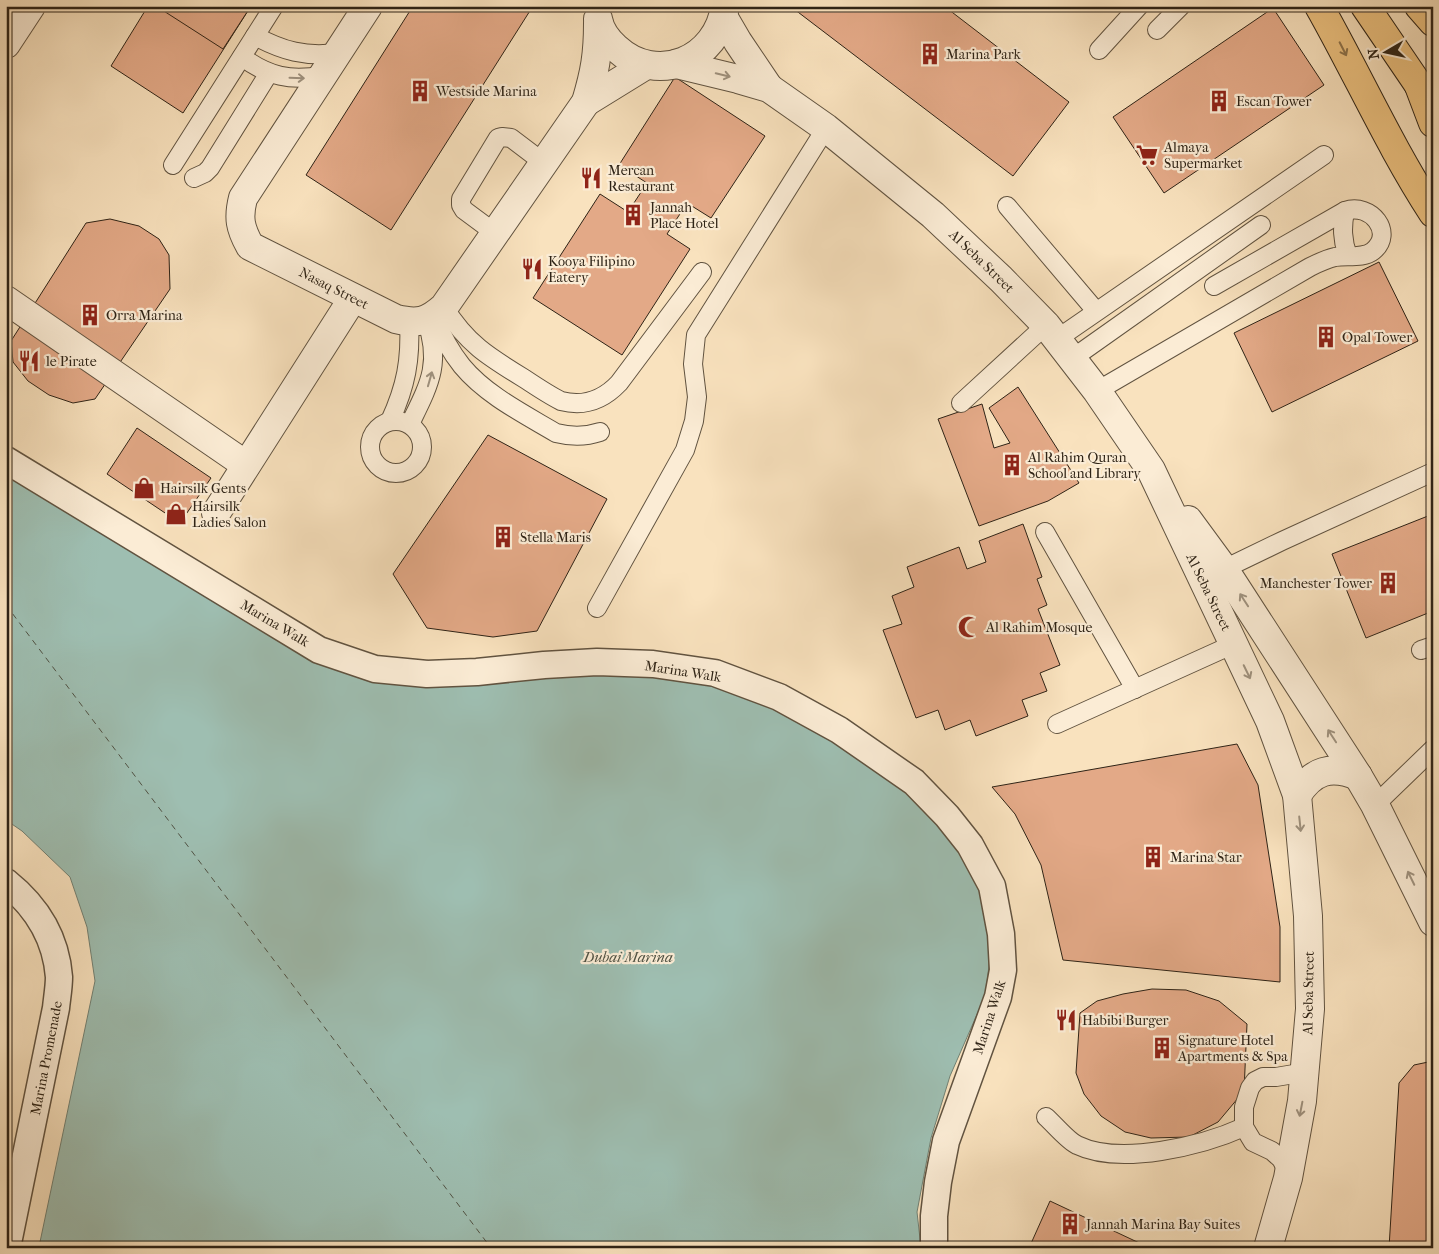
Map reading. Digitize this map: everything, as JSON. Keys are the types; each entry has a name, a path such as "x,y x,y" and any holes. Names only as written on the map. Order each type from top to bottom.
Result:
{"main road":[{"path":"1319,6 1397,153 1433,213"},
{"path":"1365,6 1426,96 1433,123"},
{"path":"1420,6 1433,22"}],"street":[{"path":"6,44 31,6"},
{"name":"Nasaq Street","path":"368,6 243,198 240,210 240,223 250,246 353,298 396,319 428,316"},
{"path":"597,15 609,42 625,57 646,65 661,66 676,64 692,58 706,48 717,34 725,12"},
{"name":"Al Seba Street","path":"725,12 738,42 769,88"},
{"path":"428,316 495,233 586,102 594,76 598,50 597,15"},
{"name":"Al Seba Street","path":"676,64 769,88 826,128 933,215 1002,279 1059,341 1097,391 1151,470 1270,720 1297,795 1308,916 1310,1009 1302,1101 1288,1172 1268,1248"},
{"path":"586,102 646,65"},
{"path":"216,512 353,298"},
{"path":"6,300 246,465"},
{"name":"Marina Walk","path":"6,460 319,650 376,669 427,674 477,672 598,662 653,664 715,673 779,697 839,730 914,782 948,816 970,846 992,886 1001,934 1003,970 998,997 946,1140 934,1216 934,1248"},
{"path":"1151,470 1224,569 1358,776 1375,805 1433,922"},
{"path":"1297,795 1305,783 1317,774 1330,770 1345,771 1358,776"},
{"name":"Marina Promenade","path":"6,882 22,895 41,919 54,947 59,977 54,1017 7,1248"}],"lane":[{"path":"173,165 274,6"},
{"path":"1099,50 1139,6"},
{"path":"1157,30 1181,6"},
{"path":"242,56 255,66 269,73 296,79 310,78 330,64 322,55 288,51 271,45 255,36"},
{"path":"194,178 205,173 210,168 269,73"},
{"path":"597,608 688,443 694,421 697,397 693,364 696,336 826,128"},
{"path":"495,233 464,210 461,200 498,138 502,136 510,138 544,163"},
{"path":"1059,341 1096,311 1324,155"},
{"path":"1007,206 1096,311"},
{"path":"1097,391 1323,260 1334,257 1364,255 1373,250 1379,242 1381,235 1380,227 1372,214 1366,211 1350,209 1214,286"},
{"path":"1345,211 1343,233 1344,245 1348,256"},
{"path":"961,403 1059,341 1261,225"},
{"path":"428,316 453,321 474,345 498,363 562,401 570,403 589,402 606,396 619,383 702,272"},
{"path":"390,421 407,373 409,356 428,316"},
{"path":"410,424 426,390 434,362 434,347 428,316"},
{"path":"428,316 462,365 474,379 489,391 556,433 578,437 590,436 600,432"},
{"path":"400,420 410,424 418,431 422,441 419,461 412,468 402,473 392,474 383,470 375,463 370,453 370,443 374,433 380,425 390,421 400,420"},
{"path":"1224,569 1433,472"},
{"path":"1045,532 1135,689"},
{"path":"1057,724 1234,644"},
{"path":"1375,805 1433,749"},
{"path":"1288,1172 1281,1159 1272,1151 1253,1142 1244,1127 1244,1107 1250,1088 1255,1081 1264,1077 1294,1074 1305,1067"},
{"path":"1046,1117 1076,1145 1105,1154 1141,1154 1187,1146 1206,1142 1244,1127"}],"water":[{"name":"Dubai Marina","path":"6,470 394,681 644,667 778,700 933,810 964,856 983,900 992,935 986,994 950,1076 931,1138 917,1212 921,1248 40,1248 95,981 87,927 70,877 22,831 6,820"}],"building":[{"path":"148,6 251,6 183,113 111,66"},
{"path":"156,6 251,6 223,49"},
{"name":"Westside Marina","path":"413,6 533,6 391,230 306,175"},
{"name":"Marina Park","path":"790,6 944,6 1069,102 1013,176"},
{"name":"Escan Tower","path":"1273,8 1324,85 1164,193 1113,117"},
{"name":"Jannah Place Hotel","path":"675,77 765,136 711,218 687,203 667,234 690,249 622,355 533,298 600,194 628,212 647,183 619,165"},
{"name":"Orra Marina","path":"110,219 139,226 159,239 169,255 170,289 95,399 73,403 49,395 28,381 13,362 11,341 86,223"},
{"name":"Opal Tower","path":"1379,262 1418,341 1272,412 1234,333"},
{"name":"Al Rahim Quran School and Library","path":"1018,387 1079,483 1048,501 979,526 938,419 982,404 994,448 1010,443 989,408"},
{"path":"137,428 211,478 180,523 107,474"},
{"name":"Stella Maris","path":"488,435 607,499 537,631 493,637 427,628 393,574"},
{"name":"Manchester Tower","path":"1433,514 1433,611 1366,638 1332,554"},
{"name":"Al Rahim Mosque","path":"1023,524 1042,577 1037,579 1047,605 1038,609 1060,665 1040,673 1047,691 1022,700 1028,716 976,736 970,720 945,730 938,710 916,718 883,630 902,624 892,596 914,587 907,567 959,547 967,569 986,562 979,541"},
{"name":"Marina Star","path":"1237,744 1258,785 1280,927 1280,982 1063,960 1041,865 1015,814 992,787"},
{"name":"Signature Hotel Apartments & Spa","path":"1152,989 1186,990 1219,1001 1247,1024 1244,1091 1218,1122 1189,1137 1151,1138 1125,1132 1101,1116 1084,1094 1076,1073 1080,1013 1097,1001"},
{"path":"1433,1061 1433,1248 1389,1248 1399,1083 1414,1065"},
{"name":"Jannah Marina Bay Suites","path":"1050,1201 1150,1248 1029,1248"}],"ferry route":[{"path":"6,605 491,1248"}],"place":[{"name":"Marina Park","path":"930,54"},
{"name":"Westside Marina","path":"420,91"},
{"name":"Escan Tower","path":"1219,101"},
{"name":"Almaya Supermarket","path":"1147,155"},
{"name":"Mercan Restaurant","path":"591,178"},
{"name":"Jannah Place Hotel","path":"633,215"},
{"name":"Kooya Filipino Eatery","path":"532,269"},
{"name":"Orra Marina","path":"90,315"},
{"name":"Opal Tower","path":"1326,337"},
{"name":"le Pirate","path":"29,361"},
{"name":"Al Rahim Quran School and Library","path":"1012,465"},
{"name":"Hairsilk Gents","path":"144,488"},
{"name":"Hairsilk Ladies Salon","path":"176,514"},
{"name":"Stella Maris","path":"503,537"},
{"name":"Manchester Tower","path":"1388,583"},
{"name":"Al Rahim Mosque","path":"969,627"},
{"name":"Marina Star","path":"1153,857"},
{"name":"Habibi Burger","path":"1066,1020"},
{"name":"Signature Hotel Apartments & Spa","path":"1162,1048"},
{"name":"Jannah Marina Bay Suites","path":"1070,1224"}]}
